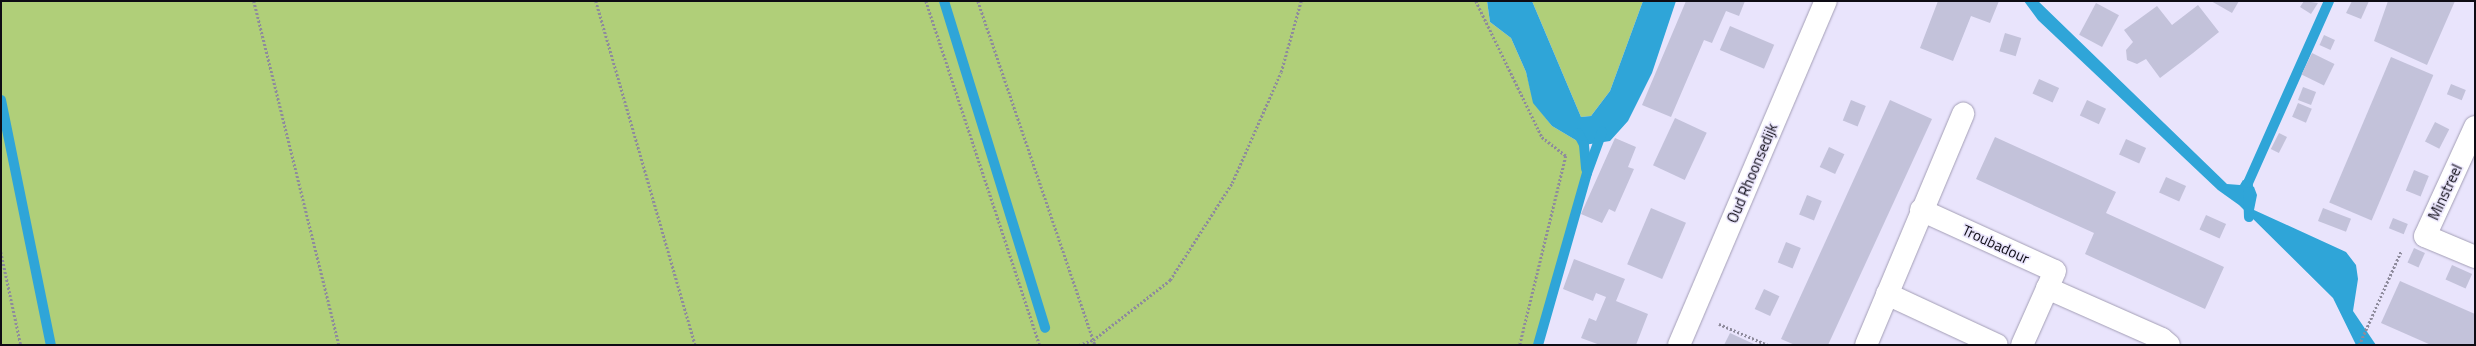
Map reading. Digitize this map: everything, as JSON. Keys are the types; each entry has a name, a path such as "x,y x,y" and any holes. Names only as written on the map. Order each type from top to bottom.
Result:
{"street":[{"name":"Oud Rhoonsedijk","path":"1679,345 1826,1"},
{"path":"1866,345 1921,210 1963,114"},
{"name":"Minstreel","path":"2424,236 2475,127"},
{"name":"Troubadour","path":"1921,210 2055,271 2022,345"},
{"path":"2424,236 2475,257"},
{"path":"2047,288 2162,339 2169,345"},
{"path":"1887,294 1997,345"}],"path":[{"path":"254,1 340,345"},
{"path":"596,1 695,345"},
{"path":"926,1 1040,345"},
{"path":"978,1 1095,345"},
{"path":"1079,345 1093,340 1170,280 1232,183 1282,72 1301,1"},
{"path":"1476,1 1542,137 1566,156 1520,345"},
{"path":"2359,345 2400,251 2424,236"},
{"path":"1,252 21,345"},
{"path":"1693,313 1768,345"}],"green space":[{"path":"1,1 1487,1 1490,22 1511,38 1526,72 1534,103 1552,126 1584,145 1587,173 1538,345 1,345"},
{"path":"1532,1 1643,1 1610,91 1591,116 1581,117"}],"water":[{"path":"1487,1 1532,1 1581,117 1591,116 1610,91 1643,1 1676,1 1652,73 1628,121 1610,141 1584,145 1552,126 1533,103 1526,72 1511,38 1490,22"},
{"path":"2024,1 2038,1 2227,184 2240,185 2243,180 2254,187 2257,195 2254,210 2346,252 2356,265 2358,279 2353,311 2376,345 2356,345 2333,298 2239,205 2218,190 2038,20"}],"building":[{"path":"1686,1 1745,1 1739,16 1726,11 1712,43 1704,40 1671,117 1642,105"},
{"path":"1938,1 1999,1 1990,23 1971,16 1953,61 1920,48"},
{"path":"2211,1 2239,1 2232,13"},
{"path":"2304,1 2318,3 2311,14 2300,7"},
{"path":"2352,1 2369,1 2361,19 2346,13"},
{"path":"2388,1 2455,1 2427,65 2374,41"},
{"path":"2096,3 2119,15 2102,47 2079,35"},
{"path":"2198,5 2219,32 2193,53 2160,78 2146,59 2137,64 2127,60 2126,50 2133,42 2124,30 2157,6 2172,25"},
{"path":"1730,26 1774,45 1764,69 1720,50"},
{"path":"2005,33 2021,38 2016,56 1999,51"},
{"path":"2324,35 2335,40 2330,50 2320,45"},
{"path":"2312,53 2334,64 2324,86 2301,75"},
{"path":"2391,57 2433,75 2372,220 2329,202"},
{"path":"2039,79 2059,88 2053,103 2032,94"},
{"path":"2451,84 2466,90 2462,100 2447,94"},
{"path":"2303,87 2316,92 2311,105 2298,100"},
{"path":"1851,100 1866,106 1858,126 1843,120"},
{"path":"1890,100 1932,119 1828,345 1795,345 1781,339"},
{"path":"2087,100 2106,109 2099,124 2080,115"},
{"path":"2298,103 2312,109 2306,123 2292,117"},
{"path":"1675,118 1707,133 1685,180 1653,165"},
{"path":"2435,122 2449,129 2439,149 2425,142"},
{"path":"2279,133 2287,137 2279,153 2271,149"},
{"path":"1995,137 2116,192 2106,213 2224,267 2205,309 2085,254 2094,233 1976,179"},
{"path":"1615,138 1636,147 1628,167 1634,169 1615,212 1609,209 1602,223 1581,214"},
{"path":"2126,139 2146,148 2139,163 2119,155"},
{"path":"1829,147 1844,154 1835,174 1820,167"},
{"path":"2414,170 2429,176 2421,196 2406,190"},
{"path":"2166,177 2186,186 2179,201 2159,193"},
{"path":"1807,195 1822,201 1814,220 1799,214"},
{"path":"1651,208 1686,223 1662,279 1627,264"},
{"path":"2323,208 2351,219 2346,232 2318,221"},
{"path":"2206,215 2226,224 2220,239 2199,230"},
{"path":"2393,218 2408,224 2404,234 2389,228"},
{"path":"1786,242 1801,248 1793,268 1778,262"},
{"path":"2414,248 2425,253 2418,267 2407,263"},
{"path":"1574,259 1625,279 1616,301 1648,314 1636,345 1600,345 1581,338 1589,318 1596,321 1606,297 1596,293 1593,301 1563,289"},
{"path":"2452,265 2472,274 2466,289 2445,280"},
{"path":"2400,281 2475,314 2475,345 2431,345 2381,323"},
{"path":"1764,289 1779,296 1770,316 1755,309"},
{"path":"1730,333 1756,345 1724,345"}],"waterway":[{"path":"944,1 1045,328"},
{"path":"2249,217 2248,183 2329,1"},
{"path":"1,100 51,345"},
{"path":"1538,345 1587,173 1602,132"},
{"path":"1578,133 1584,145 1586,169"}]}
